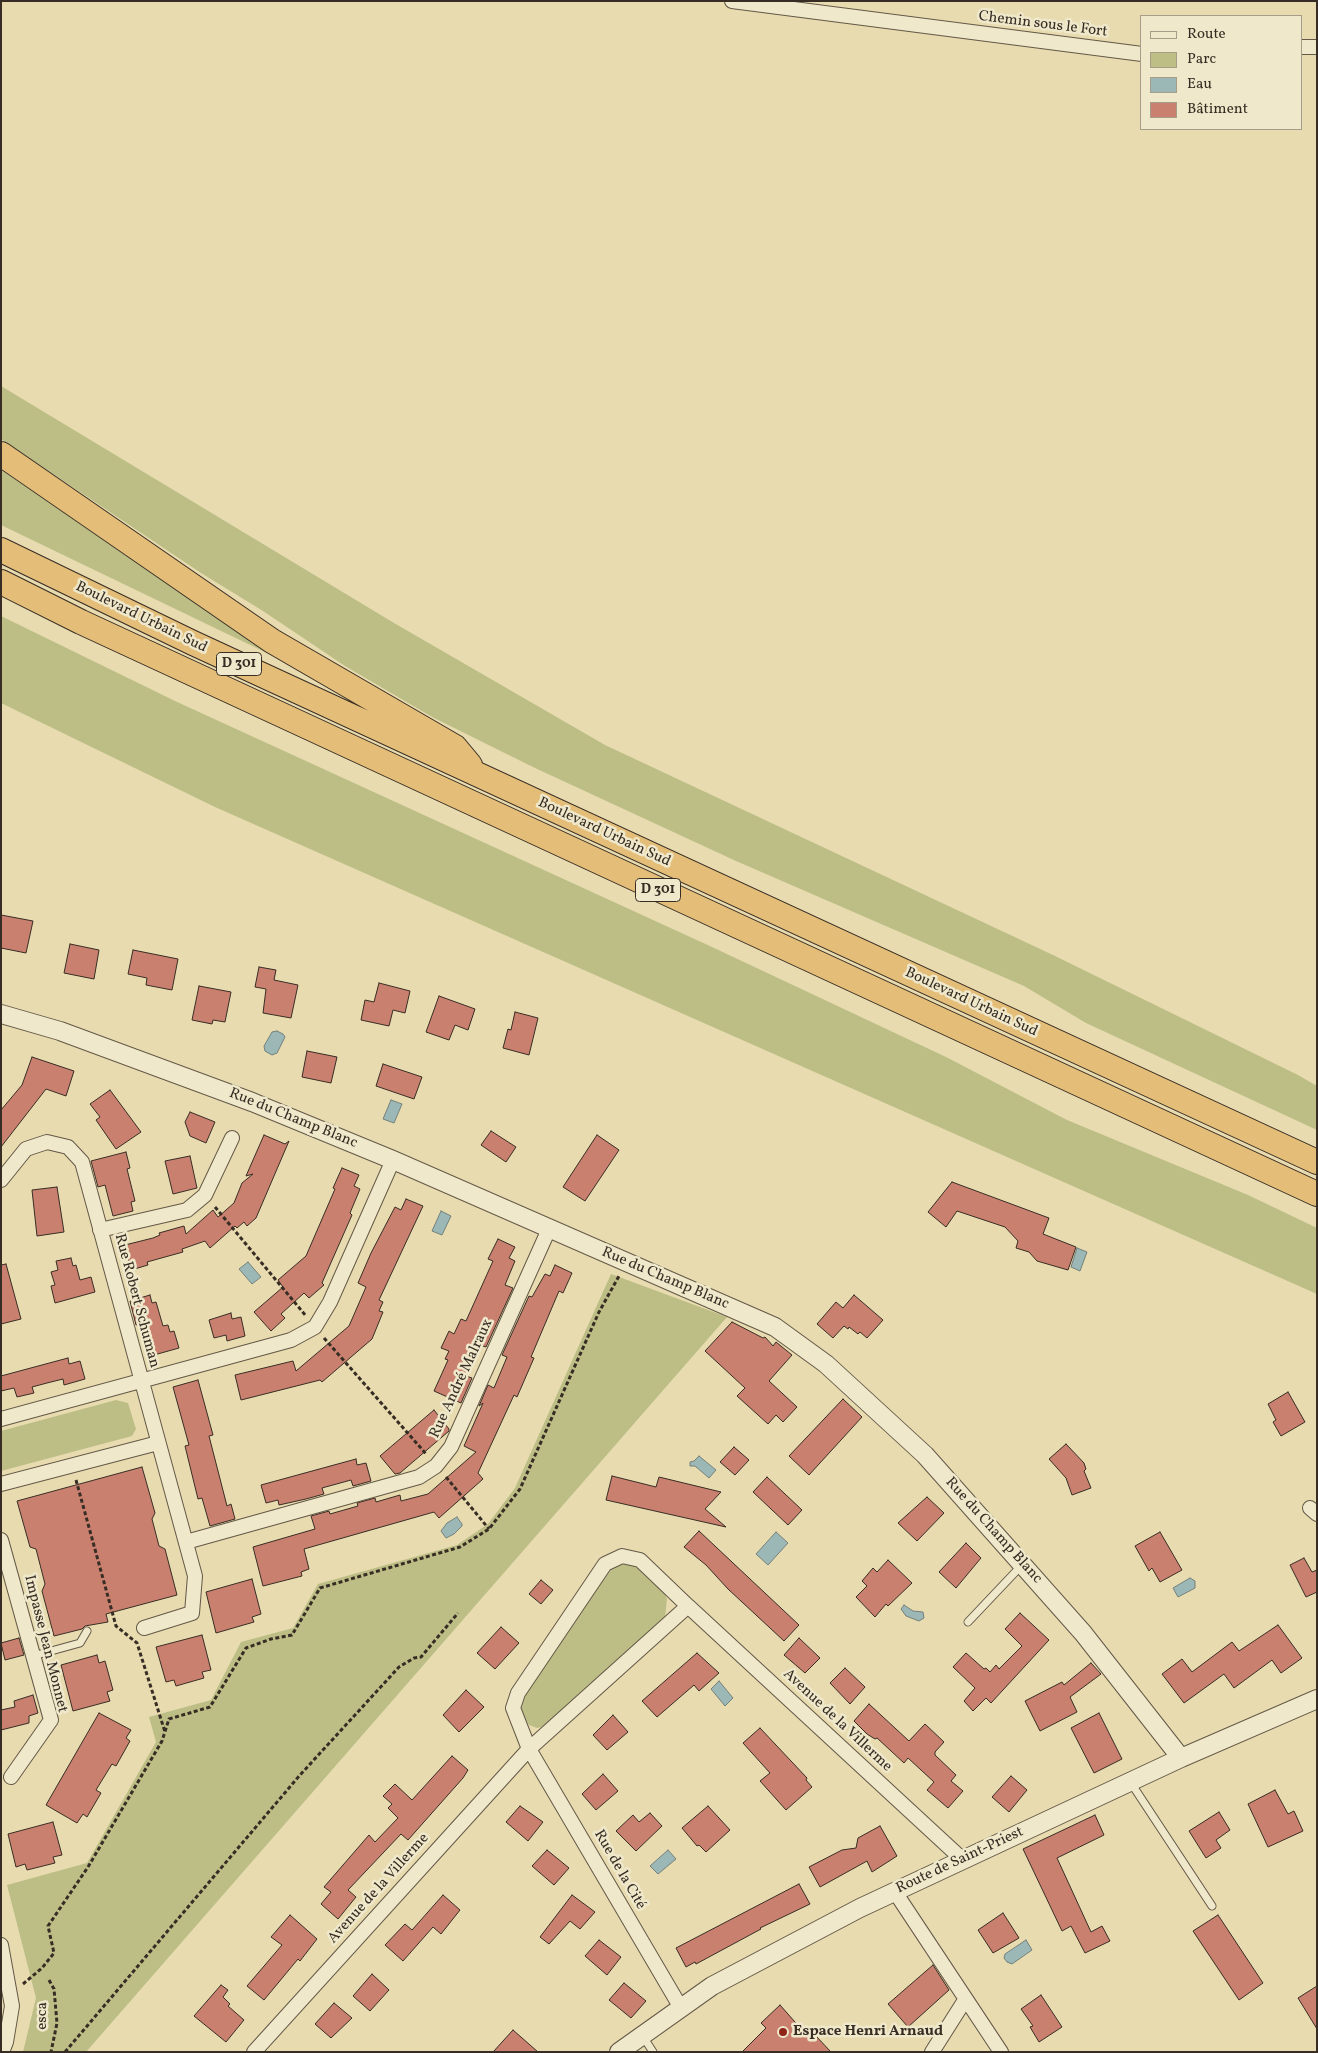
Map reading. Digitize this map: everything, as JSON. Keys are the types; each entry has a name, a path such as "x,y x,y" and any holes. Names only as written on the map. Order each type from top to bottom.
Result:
{"highway":[{"path":"1,454 272,640 455,747 478,775"},
{"name":"Boulevard Urbain Sud","path":"1,550 193,643 1317,1162"},
{"name":"Boulevard Urbain Sud","path":"1,582 117,639 1317,1194"}],"street":[{"name":"Chemin sous le Fort","path":"732,1 1140,54"},
{"path":"1303,47 1317,47"},
{"name":"Rue du Champ Blanc","path":"1,1014 60,1031 252,1102 393,1160 775,1327 826,1364 925,1455 1083,1633 1181,1758"},
{"name":"Rue Robert Schuman","path":"100,1230 187,1210 205,1195 232,1138"},
{"name":"Rue Robert Schuman","path":"1,1180 26,1149 47,1142 68,1147 82,1162 158,1444"},
{"path":"1,1418 291,1340 315,1327 330,1302 393,1160"},
{"name":"Rue André Malraux","path":"186,1542 419,1477 436,1466 451,1447 548,1229"},
{"path":"1,1484 158,1444 195,1576 192,1613 144,1628"},
{"name":"Impasse Jean Monnet","path":"1,1540 51,1720 11,1777"},
{"name":"Avenue de la Villerme","path":"529,1749 513,1708 518,1693 605,1564 622,1556 640,1560 963,1860"},
{"name":"Avenue de la Villerme","path":"254,2052 529,1749 688,1606"},
{"name":"Route de Saint-Priest","path":"619,2052 712,1986 860,1908 1181,1758 1317,1699"},
{"name":"Rue de la Cité","path":"529,1749 681,2008"},
{"path":"895,1892 1001,2052"},
{"path":"1,1945 12,2006 6,2042 2,2052"},
{"path":"932,2052 965,2000"}],"lane":[{"path":"968,1622 1022,1565"},
{"path":"33,1656 80,1643 87,1631"},
{"path":"1130,1782 1212,1906"},
{"path":"642,2035 653,2052"}],"path":[{"path":"205,1195 315,1327 489,1529"},
{"path":"9,1990 26,1983 54,1953 48,1926 88,1866 162,1741 169,1719 210,1708 246,1648 271,1639 292,1635 320,1588 460,1547 489,1529 520,1489 599,1312 627,1262"},
{"path":"73,1466 116,1626 137,1644 165,1732"},
{"path":"64,2052 300,1775 399,1667 414,1658 421,1657 458,1613"},
{"name":"esca","path":"49,1980 54,1989 57,2023 51,2052"}],"green space":[{"path":"1,386 394,623 605,745 1053,955 1298,1075 1317,1086 1317,1130 1086,1023 1024,986 736,861 535,768 434,718 345,666 263,611 201,573 1,439"},
{"path":"1,464 298,668 1,525"},
{"path":"1,616 175,701 712,947 946,1057 1067,1120 1248,1195 1317,1228 1317,1294 215,807 1,703"},
{"path":"611,1274 727,1317 86,2052 23,2052 36,1998 7,1885 87,1863 156,1742 149,1717 211,1700 241,1642 293,1628 318,1584 457,1545 488,1524 515,1488"},
{"path":"116,1400 128,1403 136,1429 132,1436 1,1471 1,1431"},
{"path":"624,1564 635,1564 663,1589 667,1599 665,1618 546,1726 537,1728 529,1725 519,1710 519,1700 612,1568"}],"water":[{"path":"277,1031 285,1037 277,1053 272,1055 265,1051 264,1046 272,1032"},
{"path":"391,1100 402,1104 394,1123 383,1119"},
{"path":"441,1211 451,1216 442,1235 432,1231"},
{"path":"1077,1248 1087,1252 1080,1271 1071,1267"},
{"path":"248,1262 261,1277 252,1284 239,1269"},
{"path":"699,1456 716,1470 709,1478 695,1466 690,1466 690,1462"},
{"path":"457,1517 462,1526 454,1534 446,1538 441,1531 447,1523"},
{"path":"776,1532 788,1543 768,1565 756,1554"},
{"path":"1190,1578 1195,1581 1195,1588 1178,1597 1173,1588"},
{"path":"904,1605 913,1611 923,1612 924,1618 919,1621 906,1616 901,1609"},
{"path":"719,1681 733,1698 725,1706 711,1689"},
{"path":"668,1850 676,1859 658,1874 650,1866"},
{"path":"1026,1940 1032,1950 1012,1964 1007,1962 1004,1958 1005,1954"}],"building":[{"path":"1,915 33,921 26,953 1,948"},
{"path":"70,944 99,950 94,979 64,973"},
{"path":"133,950 178,959 172,990 146,985 147,978 128,974"},
{"path":"259,967 276,970 274,980 298,985 291,1018 263,1013 266,989 255,987"},
{"path":"379,983 410,991 405,1013 393,1010 389,1026 361,1020 365,1000 374,1002"},
{"path":"199,986 231,992 225,1022 213,1020 212,1024 192,1020"},
{"path":"439,996 475,1009 468,1030 455,1025 449,1040 426,1032"},
{"path":"515,1012 538,1018 529,1055 503,1048 508,1029 511,1030"},
{"path":"307,1051 337,1057 331,1083 302,1077"},
{"path":"32,1057 74,1071 66,1096 46,1089 1,1147 1,1110 22,1085"},
{"path":"383,1064 422,1077 414,1099 376,1086"},
{"path":"110,1090 141,1132 116,1149 96,1120 100,1117 90,1104"},
{"path":"190,1112 215,1122 206,1143 190,1136 185,1122"},
{"path":"491,1131 516,1147 506,1162 481,1145"},
{"path":"264,1135 285,1144 289,1141 256,1218 247,1226 244,1222 237,1228 235,1226 210,1248 205,1241 182,1249 183,1252 147,1262 148,1265 131,1270 125,1245 153,1238 160,1235 159,1233 184,1226 186,1234 213,1210 218,1217 234,1203 242,1183 253,1174 246,1176"},
{"path":"597,1135 619,1150 585,1201 563,1187"},
{"path":"126,1152 130,1168 127,1169 135,1201 131,1202 133,1211 113,1216 105,1185 98,1187 91,1161"},
{"path":"190,1156 197,1188 173,1194 165,1161"},
{"path":"342,1168 359,1175 354,1186 360,1189 350,1213 352,1215 322,1283 324,1285 309,1298 304,1293 281,1314 285,1318 271,1331 254,1312 283,1287 278,1280 306,1256"},
{"path":"952,1182 1049,1218 1043,1234 1076,1247 1068,1270 1037,1261 1029,1252 1016,1248 1018,1241 1005,1227 957,1211 946,1227 928,1212"},
{"path":"57,1187 64,1232 37,1236 32,1190"},
{"path":"406,1199 423,1206 379,1300 383,1302 379,1311 383,1312 372,1339 322,1382 320,1380 241,1400 235,1375 293,1361 296,1371 349,1326 366,1287 358,1283 371,1253 395,1207 401,1210"},
{"path":"498,1239 515,1247 509,1258 515,1261 505,1285 513,1288 486,1347 480,1345 466,1376 472,1378 461,1403 434,1391 448,1360 445,1359 449,1351 441,1348 449,1331 454,1334 461,1319 466,1321 493,1261 488,1259"},
{"path":"71,1258 73,1266 76,1265 80,1280 91,1277 95,1292 55,1303 51,1286 55,1285 51,1272 58,1270 56,1261"},
{"path":"6,1264 21,1319 1,1324 1,1265"},
{"path":"555,1265 572,1273 563,1293 559,1291 531,1357 534,1358 517,1397 514,1395 478,1473 483,1479 439,1518 434,1512 304,1549 309,1569 301,1572 302,1576 263,1586 253,1547 315,1529 311,1516 329,1511 330,1514 358,1506 357,1503 375,1498 376,1502 400,1495 401,1501 428,1494 476,1452 464,1446 483,1403 479,1406 488,1385 494,1388 507,1357 502,1355 529,1296 532,1297 545,1274 550,1276"},
{"path":"150,1295 152,1303 156,1302 163,1326 168,1325 170,1332 174,1331 179,1348 154,1355 146,1322 136,1325 130,1301"},
{"path":"854,1295 883,1320 867,1338 860,1332 858,1334 849,1327 848,1329 844,1326 833,1338 817,1324 836,1302 843,1308"},
{"path":"231,1313 232,1319 241,1317 245,1336 227,1341 226,1335 214,1338 209,1320"},
{"path":"732,1322 763,1338 765,1337 773,1346 776,1342 792,1355 769,1381 797,1407 783,1422 776,1415 768,1424 737,1396 745,1388 705,1351"},
{"path":"68,1358 69,1364 80,1361 85,1379 64,1385 63,1379 47,1383 32,1387 34,1393 17,1397 14,1388 1,1391 1,1376"},
{"path":"198,1380 213,1435 209,1436 227,1506 231,1504 235,1519 210,1526 202,1498 198,1499 185,1446 189,1445 173,1387"},
{"path":"1288,1392 1305,1422 1281,1436 1273,1422 1276,1420 1268,1404"},
{"path":"843,1399 862,1417 809,1475 789,1456"},
{"path":"434,1410 449,1431 400,1473 395,1474 380,1456"},
{"path":"1066,1444 1084,1463 1086,1469 1084,1471 1091,1488 1072,1495 1066,1478 1049,1459"},
{"path":"734,1447 749,1460 735,1475 720,1462"},
{"path":"356,1459 357,1465 366,1463 371,1481 353,1486 351,1480 322,1488 324,1494 306,1499 279,1505 278,1500 266,1503 261,1485"},
{"path":"142,1467 155,1513 152,1519 159,1546 165,1549 177,1595 106,1614 108,1622 85,1626 82,1629 54,1636 42,1591 45,1584 36,1549 30,1547 17,1501"},
{"path":"612,1476 656,1487 659,1477 721,1492 705,1509 726,1527 606,1500"},
{"path":"767,1477 802,1510 788,1525 753,1492"},
{"path":"927,1497 944,1513 917,1541 898,1523"},
{"path":"699,1531 799,1625 784,1641 728,1589 706,1565 684,1547"},
{"path":"1160,1532 1182,1570 1160,1582 1152,1568 1149,1571 1135,1546"},
{"path":"966,1543 981,1558 956,1588 939,1572"},
{"path":"1304,1558 1312,1572 1317,1570 1317,1592 1306,1597 1290,1565"},
{"path":"888,1560 912,1583 888,1606 886,1604 875,1617 856,1597 867,1586 862,1581 873,1568 877,1572"},
{"path":"252,1579 261,1614 252,1617 254,1622 216,1633 206,1592"},
{"path":"541,1580 553,1590 541,1604 529,1594"},
{"path":"1020,1613 1049,1640 991,1703 986,1698 973,1711 964,1701 975,1688 953,1667 966,1653 990,1672 996,1665 999,1669 1022,1646 1005,1629"},
{"path":"1278,1625 1302,1658 1281,1673 1272,1660 1234,1688 1224,1674 1184,1703 1162,1674 1182,1659 1192,1672 1232,1642 1239,1651"},
{"path":"501,1627 519,1643 495,1669 477,1653"},
{"path":"202,1635 211,1670 202,1672 204,1678 176,1686 174,1680 166,1682 156,1647"},
{"path":"19,1638 24,1655 5,1660 1,1643"},
{"path":"799,1638 820,1658 805,1673 784,1655"},
{"path":"697,1653 719,1673 699,1691 694,1685 657,1717 642,1701"},
{"path":"97,1655 99,1663 105,1661 113,1690 107,1692 110,1701 73,1711 61,1665"},
{"path":"1091,1663 1101,1674 1070,1697 1077,1712 1040,1731 1025,1701 1062,1682 1064,1685"},
{"path":"845,1668 865,1687 850,1704 830,1683"},
{"path":"466,1690 484,1707 459,1732 443,1715"},
{"path":"33,1695 38,1713 29,1716 29,1723 1,1730 1,1710 15,1707 14,1701"},
{"path":"869,1704 909,1741 925,1724 944,1742 935,1752 935,1755 956,1775 951,1781 963,1791 948,1808 927,1790 934,1782 908,1758 904,1763 877,1738 875,1739 867,1734 854,1721"},
{"path":"99,1713 131,1730 126,1738 130,1741 116,1766 112,1764 96,1790 101,1793 87,1817 83,1814 77,1823 46,1805"},
{"path":"1099,1713 1122,1759 1094,1773 1071,1728"},
{"path":"613,1715 628,1732 607,1750 593,1735"},
{"path":"760,1728 807,1778 806,1780 812,1787 786,1810 760,1781 770,1773 743,1743"},
{"path":"452,1756 468,1770 463,1778 408,1840 401,1834 348,1890 356,1897 338,1919 321,1904 331,1892 324,1887 369,1835 375,1842 398,1818 388,1808 392,1804 383,1796 395,1784 412,1800"},
{"path":"603,1774 618,1791 596,1810 582,1794"},
{"path":"1011,1776 1027,1790 1009,1812 992,1797"},
{"path":"1275,1790 1288,1814 1294,1811 1303,1831 1268,1847 1248,1804"},
{"path":"520,1806 543,1822 528,1841 506,1822"},
{"path":"708,1806 730,1830 706,1852 699,1845 697,1846 682,1828"},
{"path":"1219,1812 1230,1830 1216,1840 1221,1848 1206,1858 1189,1831"},
{"path":"650,1813 662,1826 636,1851 616,1831 633,1815 639,1822"},
{"path":"1095,1815 1104,1835 1057,1858 1091,1932 1102,1926 1110,1941 1085,1953 1071,1926 1062,1931 1023,1849"},
{"path":"53,1822 62,1855 53,1857 55,1863 27,1870 25,1864 16,1867 8,1834"},
{"path":"880,1826 897,1856 872,1872 867,1861 820,1887 809,1867 842,1850 856,1848 858,1838"},
{"path":"547,1850 569,1868 554,1885 532,1866"},
{"path":"799,1884 810,1904 760,1928 696,1964 695,1962 686,1967 676,1948"},
{"path":"443,1895 460,1910 441,1934 433,1927 403,1961 385,1945 405,1924 412,1930"},
{"path":"572,1895 595,1912 580,1929 570,1921 549,1944 540,1937"},
{"path":"1003,1913 1019,1938 993,1953 978,1930"},
{"path":"290,1915 317,1939 300,1961 298,1959 264,2000 247,1986 282,1945 271,1937"},
{"path":"1218,1915 1263,1983 1239,2000 1193,1931"},
{"path":"599,1940 621,1957 607,1975 585,1956"},
{"path":"933,1965 949,1990 908,2027 888,2004"},
{"path":"372,1974 389,1990 370,2011 353,1996"},
{"path":"624,1983 646,2001 631,2018 609,2000"},
{"path":"221,1985 228,1990 223,1997 230,2004 228,2006 244,2020 226,2042 194,2016"},
{"path":"1317,1986 1317,2029 1298,1998"},
{"path":"1041,1995 1062,2027 1039,2042 1030,2027 1033,2026 1021,2009"},
{"path":"334,2003 352,2018 331,2038 315,2024"},
{"name":"Espace Henri Arnaud","path":"780,2005 810,2039 815,2035 831,2052 742,2052 766,2028 761,2023"},
{"path":"513,2030 538,2052 493,2052"}],"place":[{"name":"Espace Henri Arnaud","path":"783,2032"}]}
